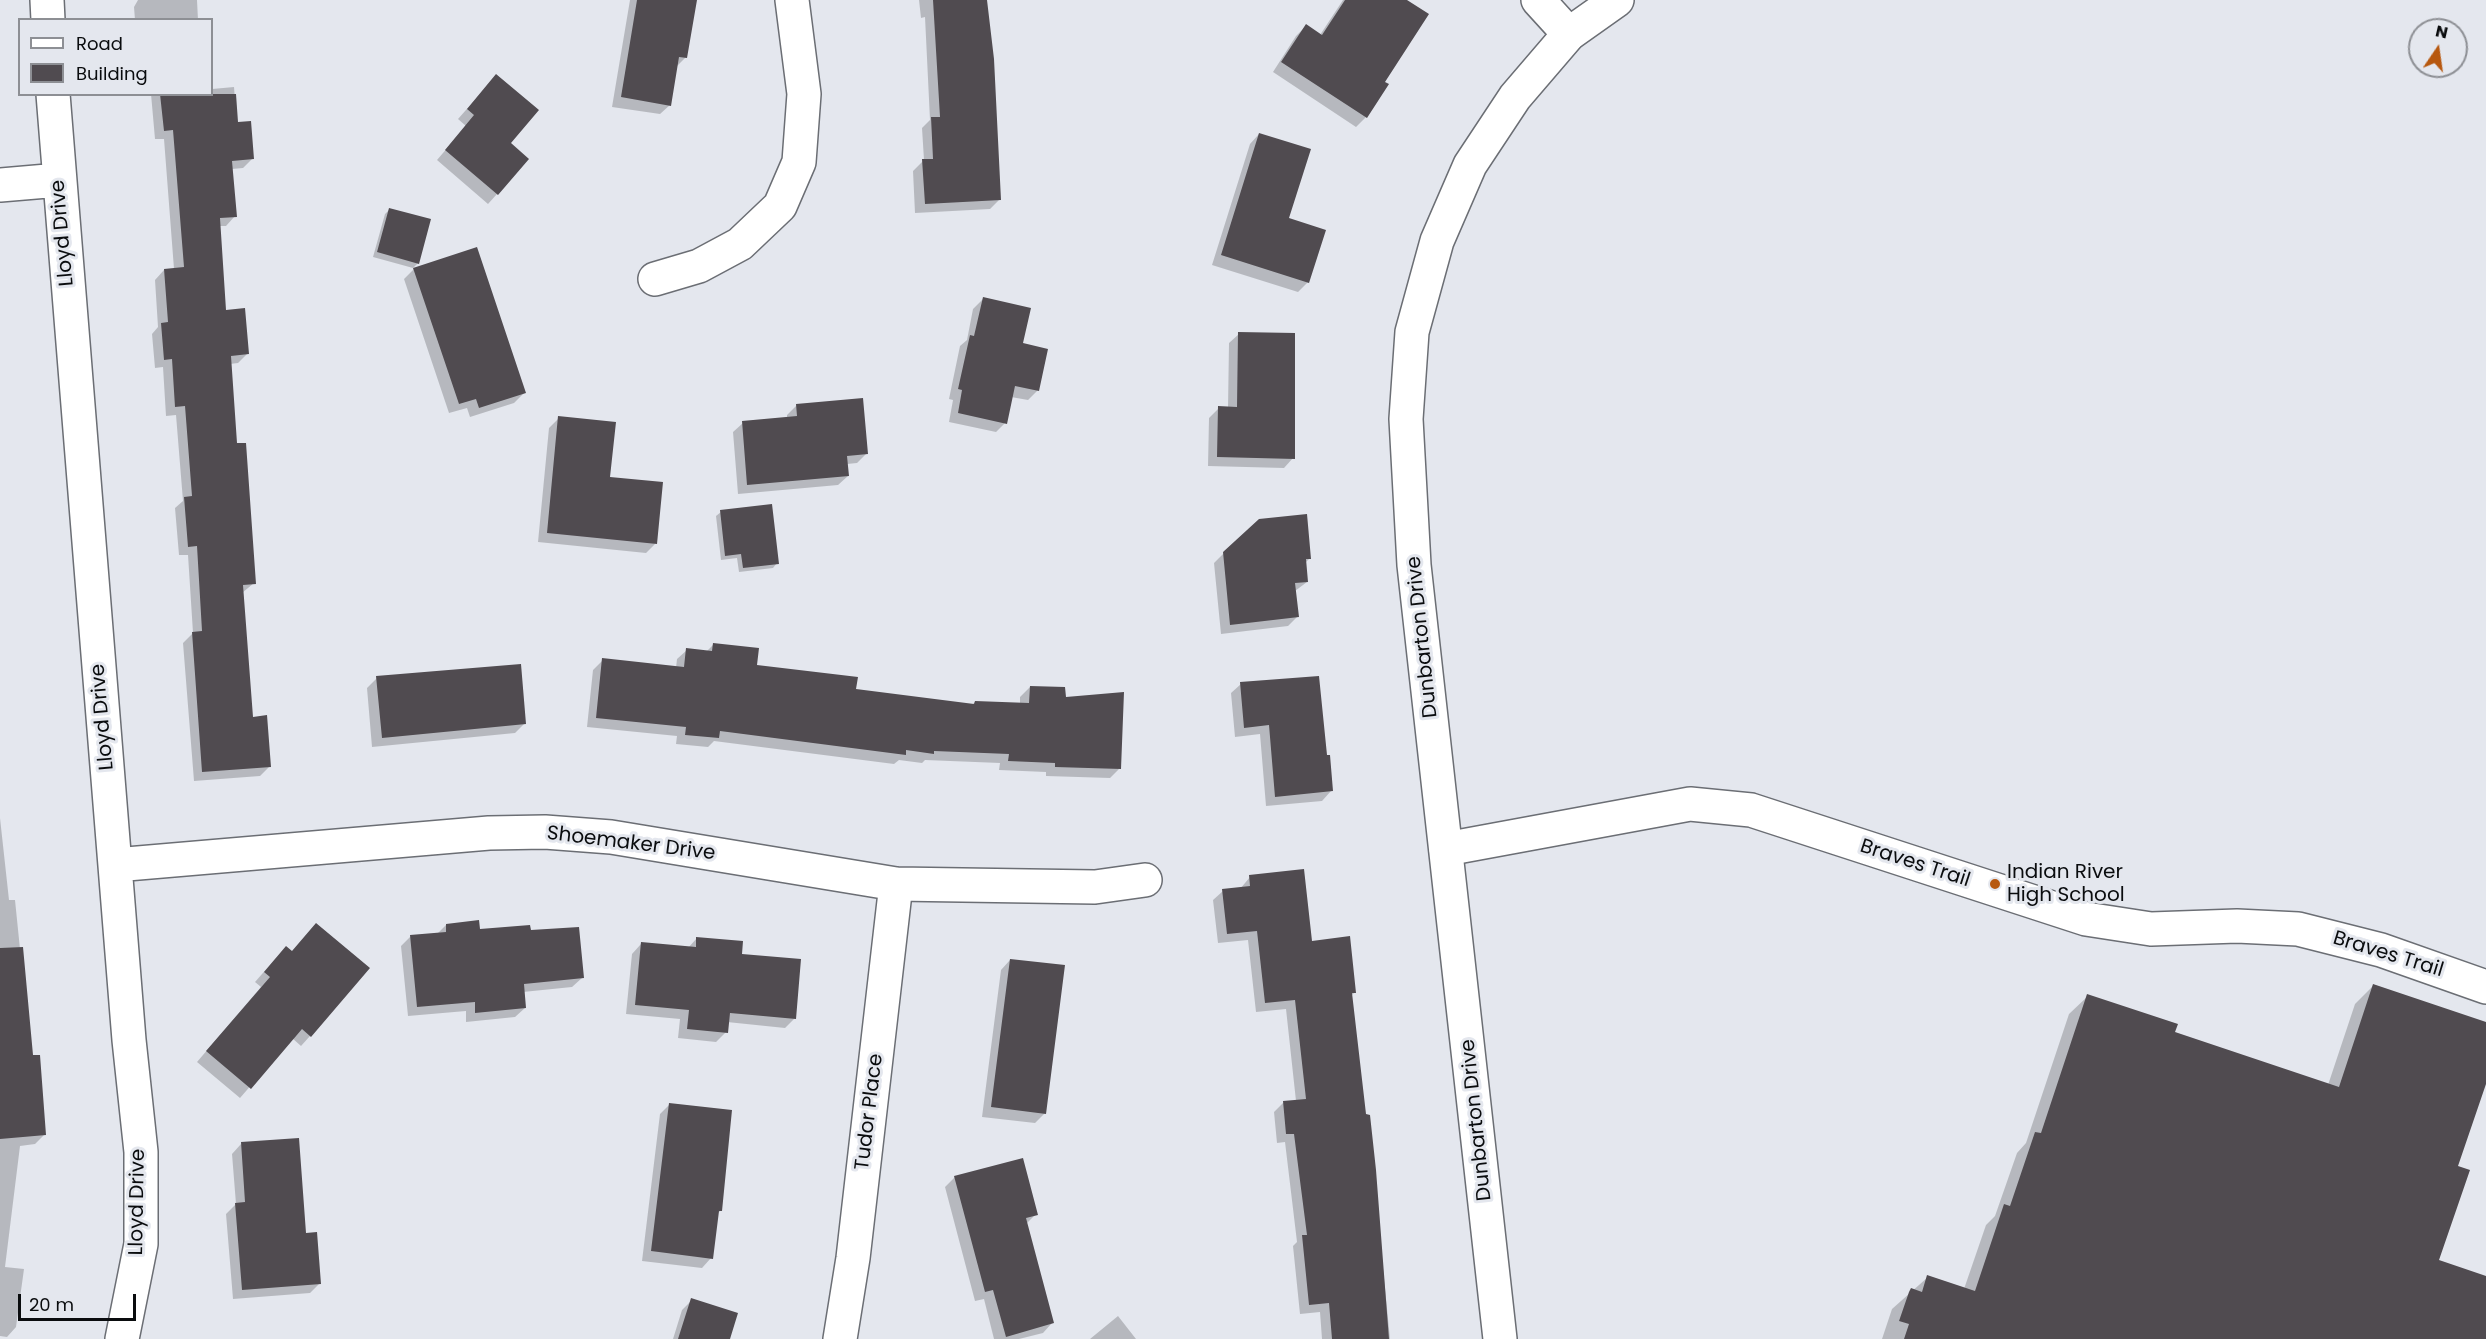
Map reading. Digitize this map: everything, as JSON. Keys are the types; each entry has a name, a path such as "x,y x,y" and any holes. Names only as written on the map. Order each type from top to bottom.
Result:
{"street":[{"path":"46,0 48,18"},
{"path":"655,279 699,266 740,244 780,206 799,162 804,94 792,0"},
{"path":"1538,0 1569,34"},
{"name":"Dunbarton Drive","path":"1500,1339 1414,565 1406,419 1412,332 1437,241 1470,165 1515,97 1569,34 1617,0"},
{"name":"Lloyd Drive","path":"53,96 58,180 115,866 141,1152 141,1244 122,1339"},
{"path":"0,185 58,180"},
{"name":"Braves Trail","path":"1446,849 1690,804 1751,810 2086,919 2151,929 2237,926 2298,929 2381,950 2486,987"},
{"name":"Shoemaker Drive","path":"115,866 477,834 545,832 611,837 896,884 1095,887 1145,880"},
{"name":"Tudor Place","path":"840,1339 853,1257 896,884"}],"building":[{"path":"637,0 697,0 687,58 679,57 671,106 621,97"},
{"path":"933,0 987,0 994,59 1001,200 925,204 922,159 933,159 931,117 940,117"},
{"path":"1345,0 1407,0 1429,14 1385,82 1389,84 1367,118 1281,62 1306,24 1322,35"},
{"path":"496,74 539,110 511,143 529,159 498,195 445,150 474,115 467,109"},
{"path":"236,94 238,122 251,121 254,159 232,161 237,217 220,218 226,310 245,308 249,354 231,356 237,443 246,443 256,584 243,585 253,717 267,715 271,767 202,772 192,632 202,631 197,546 188,547 184,497 192,496 185,406 175,407 172,359 164,360 161,323 168,322 164,269 184,267 173,130 164,131 160,96"},
{"path":"1259,133 1311,149 1289,218 1326,230 1309,283 1221,255"},
{"path":"389,208 431,219 419,264 377,252"},
{"path":"477,247 526,393 479,408 476,399 459,404 413,268"},
{"path":"983,297 1031,308 1023,343 1048,349 1039,391 1015,386 1007,424 958,413 962,390 958,389 970,335 974,336"},
{"path":"1238,332 1295,333 1295,459 1217,457 1218,406 1237,407"},
{"path":"863,398 868,454 847,456 849,476 747,485 742,421 797,416 796,404"},
{"path":"558,416 616,422 610,477 663,482 657,544 547,533"},
{"path":"772,504 779,564 743,568 741,554 725,556 720,510"},
{"path":"1307,514 1311,559 1306,559 1308,582 1295,583 1299,617 1230,625 1223,552 1259,519"},
{"path":"713,643 759,648 757,665 858,677 856,689 974,704 975,701 1029,703 1030,686 1065,687 1066,697 1124,692 1121,769 1055,767 1055,763 1008,761 1009,754 934,751 934,754 906,750 906,755 720,731 719,738 685,735 686,727 596,718 602,658 684,667 686,648 712,651"},
{"path":"521,664 526,724 382,738 376,676"},
{"path":"1319,676 1333,791 1275,797 1269,725 1244,728 1240,682"},
{"path":"1304,869 1312,941 1350,936 1356,993 1352,993 1366,1114 1370,1115 1376,1170 1389,1339 1332,1339 1329,1303 1309,1305 1302,1235 1307,1235 1294,1134 1286,1134 1283,1101 1306,1099 1295,1000 1265,1003 1257,931 1227,934 1222,889 1250,886 1249,875"},
{"path":"479,920 480,929 530,925 531,930 579,927 584,978 524,984 526,1008 475,1013 475,1002 417,1007 410,935 446,932 446,924"},
{"path":"316,923 370,968 311,1037 302,1029 251,1089 206,1051 270,977 264,972 286,946 292,951"},
{"path":"696,937 743,941 742,954 801,959 796,1019 730,1013 728,1033 687,1029 689,1010 635,1005 641,942 696,947"},
{"path":"23,947 33,1055 40,1055 46,1135 0,1139 0,948"},
{"path":"1010,959 1065,965 1046,1114 991,1107"},
{"path":"2373,984 2486,1022 2486,1084 2458,1166 2470,1170 2439,1260 2486,1276 2486,1339 1904,1339 1909,1324 1899,1321 1909,1292 1911,1288 1922,1292 1927,1275 1975,1291 2004,1204 2010,1206 2035,1132 2041,1133 2087,994 2178,1024 2175,1032 2339,1087"},
{"path":"669,1103 732,1110 722,1211 719,1211 713,1259 651,1251"},
{"path":"299,1138 306,1233 317,1232 321,1284 242,1290 235,1203 245,1202 241,1142"},
{"path":"1023,1158 1038,1215 1026,1218 1054,1323 1006,1337 993,1290 985,1292 954,1176"},
{"path":"691,1298 738,1313 730,1339 678,1339"}],"place":[{"name":"Indian River High School","path":"1995,884"}]}
